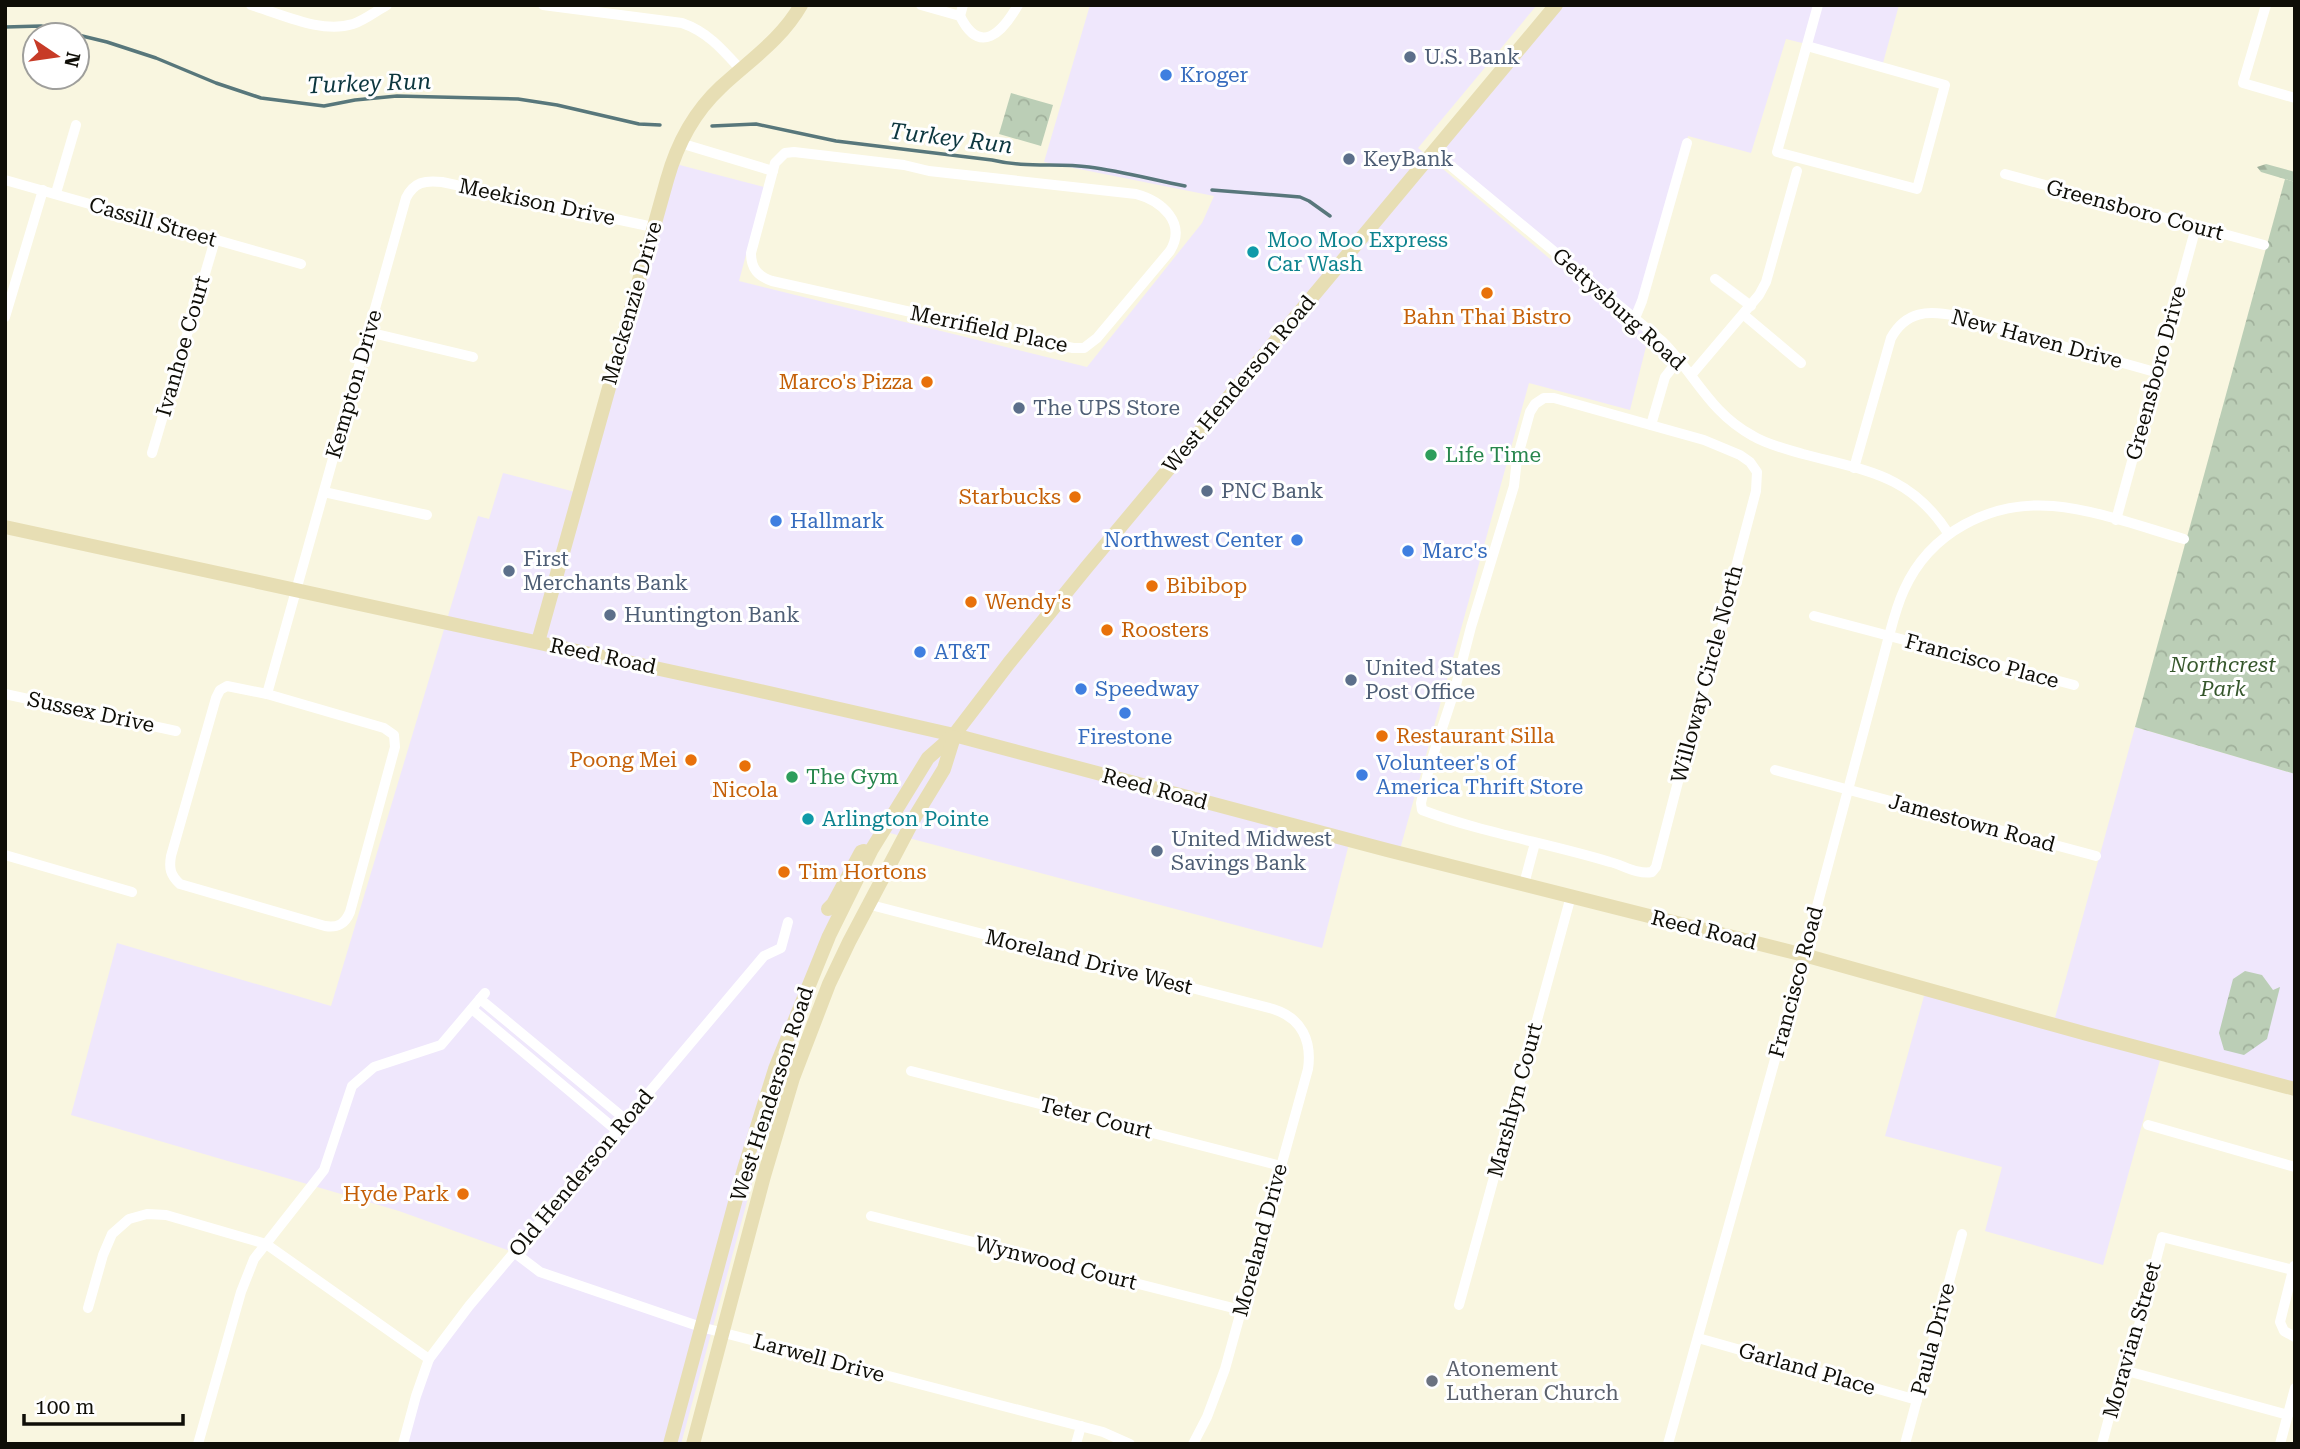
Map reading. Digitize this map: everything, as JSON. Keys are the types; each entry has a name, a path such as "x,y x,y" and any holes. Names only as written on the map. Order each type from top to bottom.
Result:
{"main road":[{"name":"Mackenzie Drive","path":"538,642 653,227 680,143 700,110 722,86 781,35 801,5"},
{"name":"West Henderson Road","path":"670,1444 744,1169 775,1069 810,978 873,849 928,758 954,735 1086,568 1556,5"},
{"name":"Reed Road","path":"5,527 954,735 1804,955 2295,1089"},
{"name":"West Henderson Road","path":"693,1444 793,1078 829,984 867,904 944,769 954,735"},
{"path":"828,909 861,852 873,849"}],"street":[{"path":"251,5 286,10 323,26 342,26 362,20 387,5"},
{"path":"543,5 628,10 698,29 718,44 741,70"},
{"path":"921,5 961,10 973,33 983,39 989,38 1003,27 1018,5"},
{"path":"1807,46 1945,85 1917,189 1777,152 1818,5"},
{"path":"2266,5 2244,83 2295,98"},
{"path":"56,193 76,125"},
{"path":"680,143 773,171"},
{"path":"1635,318 1642,302 1687,143"},
{"name":"Gettysburg Road","path":"1433,151 1635,318 1679,359 1712,405 1733,425 1754,438 1879,475 1912,491 1931,508 1948,533"},
{"name":"Merrifield Place","path":"794,152 904,165 929,171 1126,192 1145,196 1163,206 1175,222 1176,237 1170,251 1097,338 1084,348 1073,348 772,281 760,276 752,266 751,253 773,171 779,158 785,153 794,152"},
{"path":"1692,374 1744,315 1766,282 1797,172"},
{"name":"Greensboro Court","path":"2005,174 2264,245"},
{"name":"Cassill Street","path":"5,180 301,264"},
{"name":"Meekison Drive","path":"419,182 442,181 653,227"},
{"name":"Kempton Drive","path":"267,694 406,198 411,188 419,182"},
{"path":"5,317 43,190"},
{"name":"Greensboro Drive","path":"2116,520 2196,227"},
{"name":"Ivanhoe Court","path":"152,453 215,240"},
{"path":"1716,279 1751,306"},
{"name":"New Haven Drive","path":"1854,468 1891,338 1904,321 1918,314 1928,312 1956,316 2155,372"},
{"path":"1744,315 1801,363"},
{"path":"368,332 473,357"},
{"path":"1524,884 1535,843 1422,810 1421,803 1429,768 1514,486 1517,459 1530,412 1535,404 1544,398 1554,398 1651,425 1665,377 1679,359"},
{"name":"Willoway Circle North","path":"1535,843 1639,872 1652,872 1656,867 1687,747 1712,667 1756,491 1757,472 1750,462 1724,448 1651,425"},
{"path":"324,492 427,515"},
{"path":"1948,533 1986,514 2034,505 2082,510 2184,539"},
{"name":"Francisco Road","path":"1668,1444 1804,955 1889,636 1901,597 1914,571 1948,533"},
{"name":"Francisco Place","path":"1814,616 2074,685"},
{"path":"236,686 267,694 390,730 396,741 347,919 333,927 180,884 172,877 169,867 204,737 220,690 236,686"},
{"name":"Sussex Drive","path":"5,694 176,731"},
{"name":"Jamestown Road","path":"1774,769 2096,856"},
{"path":"5,855 132,892"},
{"name":"Marshlyn Court","path":"1459,1305 1571,896"},
{"name":"Moreland Drive West","path":"867,904 1273,1009 1291,1017 1304,1032"},
{"name":"Old Henderson Road","path":"403,1444 429,1359 469,1306 764,956 780,948 788,922"},
{"path":"198,1444 241,1292 254,1259 324,1170 347,1098 355,1082 374,1067 441,1045 483,996 625,1119"},
{"path":"472,1009 616,1130"},
{"name":"Moreland Drive","path":"1193,1444 1217,1394 1308,1069 1309,1050 1304,1032"},
{"name":"Teter Court","path":"911,1071 1280,1166"},
{"path":"2148,1125 2295,1167"},
{"path":"88,1308 112,1234 130,1219 147,1214 166,1215 266,1244 429,1359"},
{"name":"Wynwood Court","path":"871,1216 1241,1310"},
{"name":"Paula Drive","path":"1905,1444 1962,1234"},
{"name":"Moravian Street","path":"2102,1444 2117,1388 2127,1371 2162,1237 2294,1268"},
{"name":"Larwell Drive","path":"515,1253 540,1272 701,1327 1081,1426 1130,1444"},
{"path":"2293,1337 2284,1331 2280,1322 2294,1268"},
{"name":"Garland Place","path":"1698,1338 1917,1400"},
{"path":"2127,1371 2288,1415"},
{"path":"2280,1444 2295,1388"},
{"path":"1076,1444 1081,1426"}],"shaded area":[{"path":"1090,5 1537,5 1418,148 1562,269 1565,260 1433,151 1556,5 1899,5 1883,63 1786,39 1751,153 1688,136 1635,318 1650,331 1630,410 1529,383 1399,853 1350,840 1322,948 886,832 829,936 763,1143 681,1444 405,1444 427,1372 444,1343 513,1252 399,1211 71,1115 117,943 331,1006 478,516 489,519 503,473 579,493 672,163 764,187 739,281 1087,367 1202,223 1214,196 1044,162"},
{"path":"2135,727 2295,774 2295,1088 2162,1053 2103,1265 1985,1231 2002,1167 1885,1136 1926,989 2053,1025"}],"green space":[{"path":"1011,93 1053,105 1041,146 999,134"},
{"path":"2266,164 2295,172 2295,182 2261,172 2257,167"},
{"name":"Northcrest Park","path":"2285,179 2295,182 2295,774 2135,727"},
{"path":"2245,971 2262,975 2273,990 2280,987 2267,1039 2244,1055 2224,1050 2219,1033 2233,979"}],"waterway":[{"name":"Turkey Run","path":"5,27 41,26 107,42 261,98 324,106 397,96 518,99 639,124 660,125"},
{"name":"Turkey Run","path":"712,126 756,124 836,141 1016,164 1089,167 1185,186"},
{"name":"Turkey Run","path":"1212,190 1300,197 1330,216"}],"place":[{"name":"U.S. Bank","path":"1410,57"},
{"name":"Kroger","path":"1166,75"},
{"name":"KeyBank","path":"1349,159"},
{"name":"Moo Moo Express Car Wash","path":"1253,252"},
{"name":"Bahn Thai Bistro","path":"1487,293"},
{"name":"Marco's Pizza","path":"927,382"},
{"name":"The UPS Store","path":"1019,408"},
{"name":"Life Time","path":"1431,455"},
{"name":"PNC Bank","path":"1207,491"},
{"name":"Starbucks","path":"1075,497"},
{"name":"Hallmark","path":"776,521"},
{"name":"Northwest Center","path":"1297,540"},
{"name":"Marc's","path":"1408,551"},
{"name":"First Merchants Bank","path":"509,571"},
{"name":"Bibibop","path":"1152,586"},
{"name":"Wendy's","path":"971,602"},
{"name":"Huntington Bank","path":"610,615"},
{"name":"Roosters","path":"1107,630"},
{"name":"AT&T","path":"920,652"},
{"name":"United States Post Office","path":"1351,680"},
{"name":"Speedway","path":"1081,689"},
{"name":"Firestone","path":"1125,713"},
{"name":"Restaurant Silla","path":"1382,736"},
{"name":"Poong Mei","path":"691,760"},
{"name":"Nicola","path":"745,766"},
{"name":"Volunteer's of America Thrift Store","path":"1362,775"},
{"name":"The Gym","path":"792,777"},
{"name":"Arlington Pointe","path":"808,819"},
{"name":"United Midwest Savings Bank","path":"1157,851"},
{"name":"Tim Hortons","path":"784,872"},
{"name":"Hyde Park","path":"463,1194"},
{"name":"Atonement Lutheran Church","path":"1432,1381"}]}
